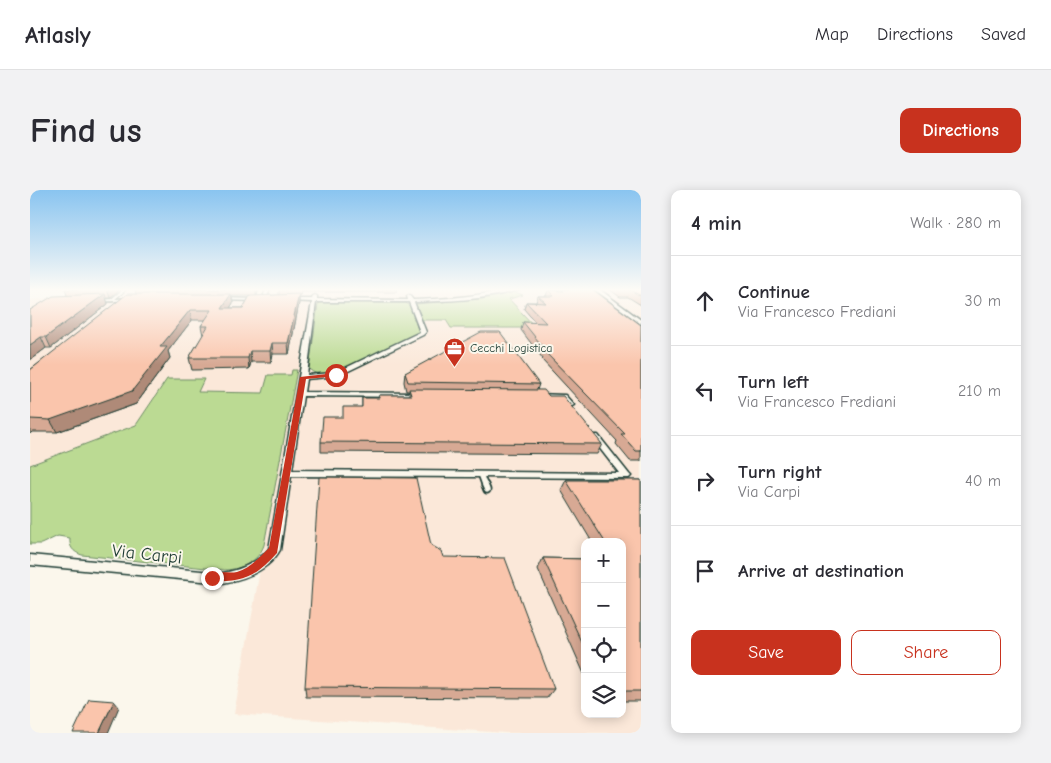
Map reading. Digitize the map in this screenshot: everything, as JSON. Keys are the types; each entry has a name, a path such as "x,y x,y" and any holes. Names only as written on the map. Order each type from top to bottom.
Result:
{"street":[{"path":"312,314 287,473 626,476 588,427"},
{"path":"303,377 336,375 422,334 423,332 416,314"},
{"path":"631,314 641,322"},
{"path":"300,394 428,395"},
{"path":"524,396 563,396 576,413"},
{"name":"Via Carpi","path":"30,560 224,578 237,576 258,566 274,550 287,473"}],"lane":[{"path":"481,475 486,490"}],"shaded area":[{"path":"30,314 641,314 641,733 506,733 234,714 296,371 263,393 197,392 204,379 167,379 136,425 30,465"}],"green space":[{"path":"317,314 413,314 419,332 332,374 320,374 309,369"},
{"path":"420,314 523,314 536,328 451,328 446,320 422,320"},
{"path":"292,370 297,370 264,545 258,556 249,564 225,570 82,555 72,549 70,538 58,536 41,544 30,544 30,465 136,425 167,379 204,379 198,392 263,393 268,375 291,375"}],"building":[{"path":"30,314 77,314 46,337 41,337 30,345"},
{"path":"101,314 186,314 160,347 167,347 132,391 50,420 30,419 30,370"},
{"path":"209,314 294,314 288,343 272,343 270,351 250,351 248,358 189,358 208,326 201,326"},
{"path":"538,314 626,314 641,325 641,451 636,451 621,434 625,434 545,352 547,352 523,322 546,323"},
{"path":"481,332 500,332 539,384 408,382 405,373"},
{"path":"409,389 544,390 549,396 563,396 602,444 321,442 323,417 343,417 343,407 362,407 362,398 379,398 379,395 411,395"},
{"path":"319,477 416,478 431,545 441,551 443,557 505,558 554,689 305,687"},
{"path":"566,480 641,480 641,691 626,691 626,538 602,538"},
{"path":"543,558 581,559 581,640"},
{"path":"89,699 114,701 99,733 73,733"}],"place":[{"name":"Cecchi Logistica","path":"454,367"}],"route":[{"path":"212,578 237,576 248,572 258,566 274,550 303,377 336,375"}]}
